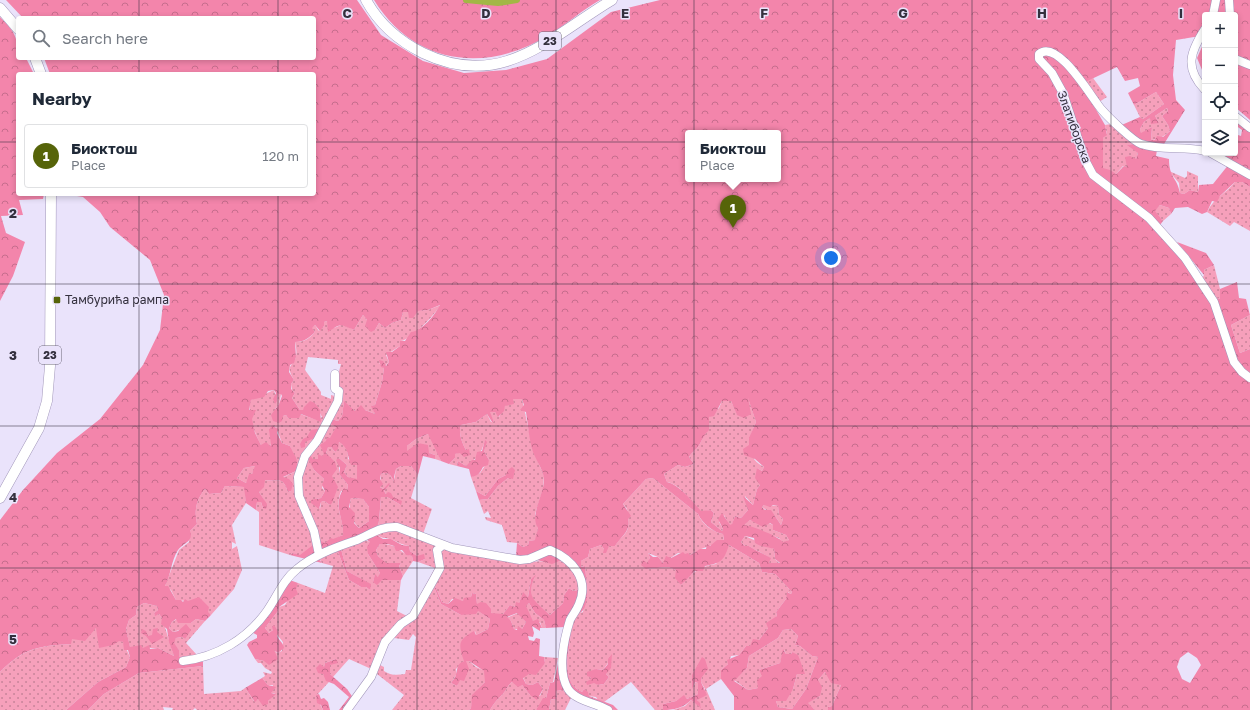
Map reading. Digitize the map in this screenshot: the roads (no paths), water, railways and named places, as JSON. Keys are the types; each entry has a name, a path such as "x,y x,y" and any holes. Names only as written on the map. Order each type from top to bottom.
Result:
{"main road":[{"name":"23","path":"366,0 383,24 407,44 428,55 440,59 463,64 480,65 501,63 530,52 551,41 612,0"},
{"path":"0,8 16,27"},
{"path":"36,60 40,72"},
{"name":"23","path":"0,498 39,428 48,396 50,359 51,196"}],"street":[{"path":"1214,12 1216,0"},
{"path":"1229,0 1230,12"},
{"path":"1202,34 1193,50 1191,60 1192,72 1202,86"},
{"name":"Златиборска","path":"1202,151 1149,146 1136,141 1101,109 1078,75 1069,66 1049,52 1043,51 1038,54 1039,59 1052,73 1063,93 1085,160 1093,175 1149,218 1185,258 1214,302 1234,362 1242,372 1250,378"},
{"path":"1238,60 1250,65"},
{"path":"1238,118 1250,128"},
{"path":"1216,156 1250,175"},
{"path":"319,555 314,531 299,496 298,477 305,456 317,441 338,401 339,391 335,388 335,374"},
{"path":"183,661 214,654 229,646 248,632 266,612 281,587 296,570 319,555 387,526 397,527 452,548 520,560 529,559 550,550 560,554 578,571 583,583 583,592 580,604 571,619 565,643 562,672 564,679 568,689 574,694 608,710"},
{"path":"347,710 371,677 385,642 401,624 413,616 440,568 437,550 443,545"}],"waterway":[{"path":"466,0 498,3 517,0"}],"place":[{"name":"Биоктош","path":"733,228"},
{"name":"Тамбурића рампа","path":"57,300"}]}
